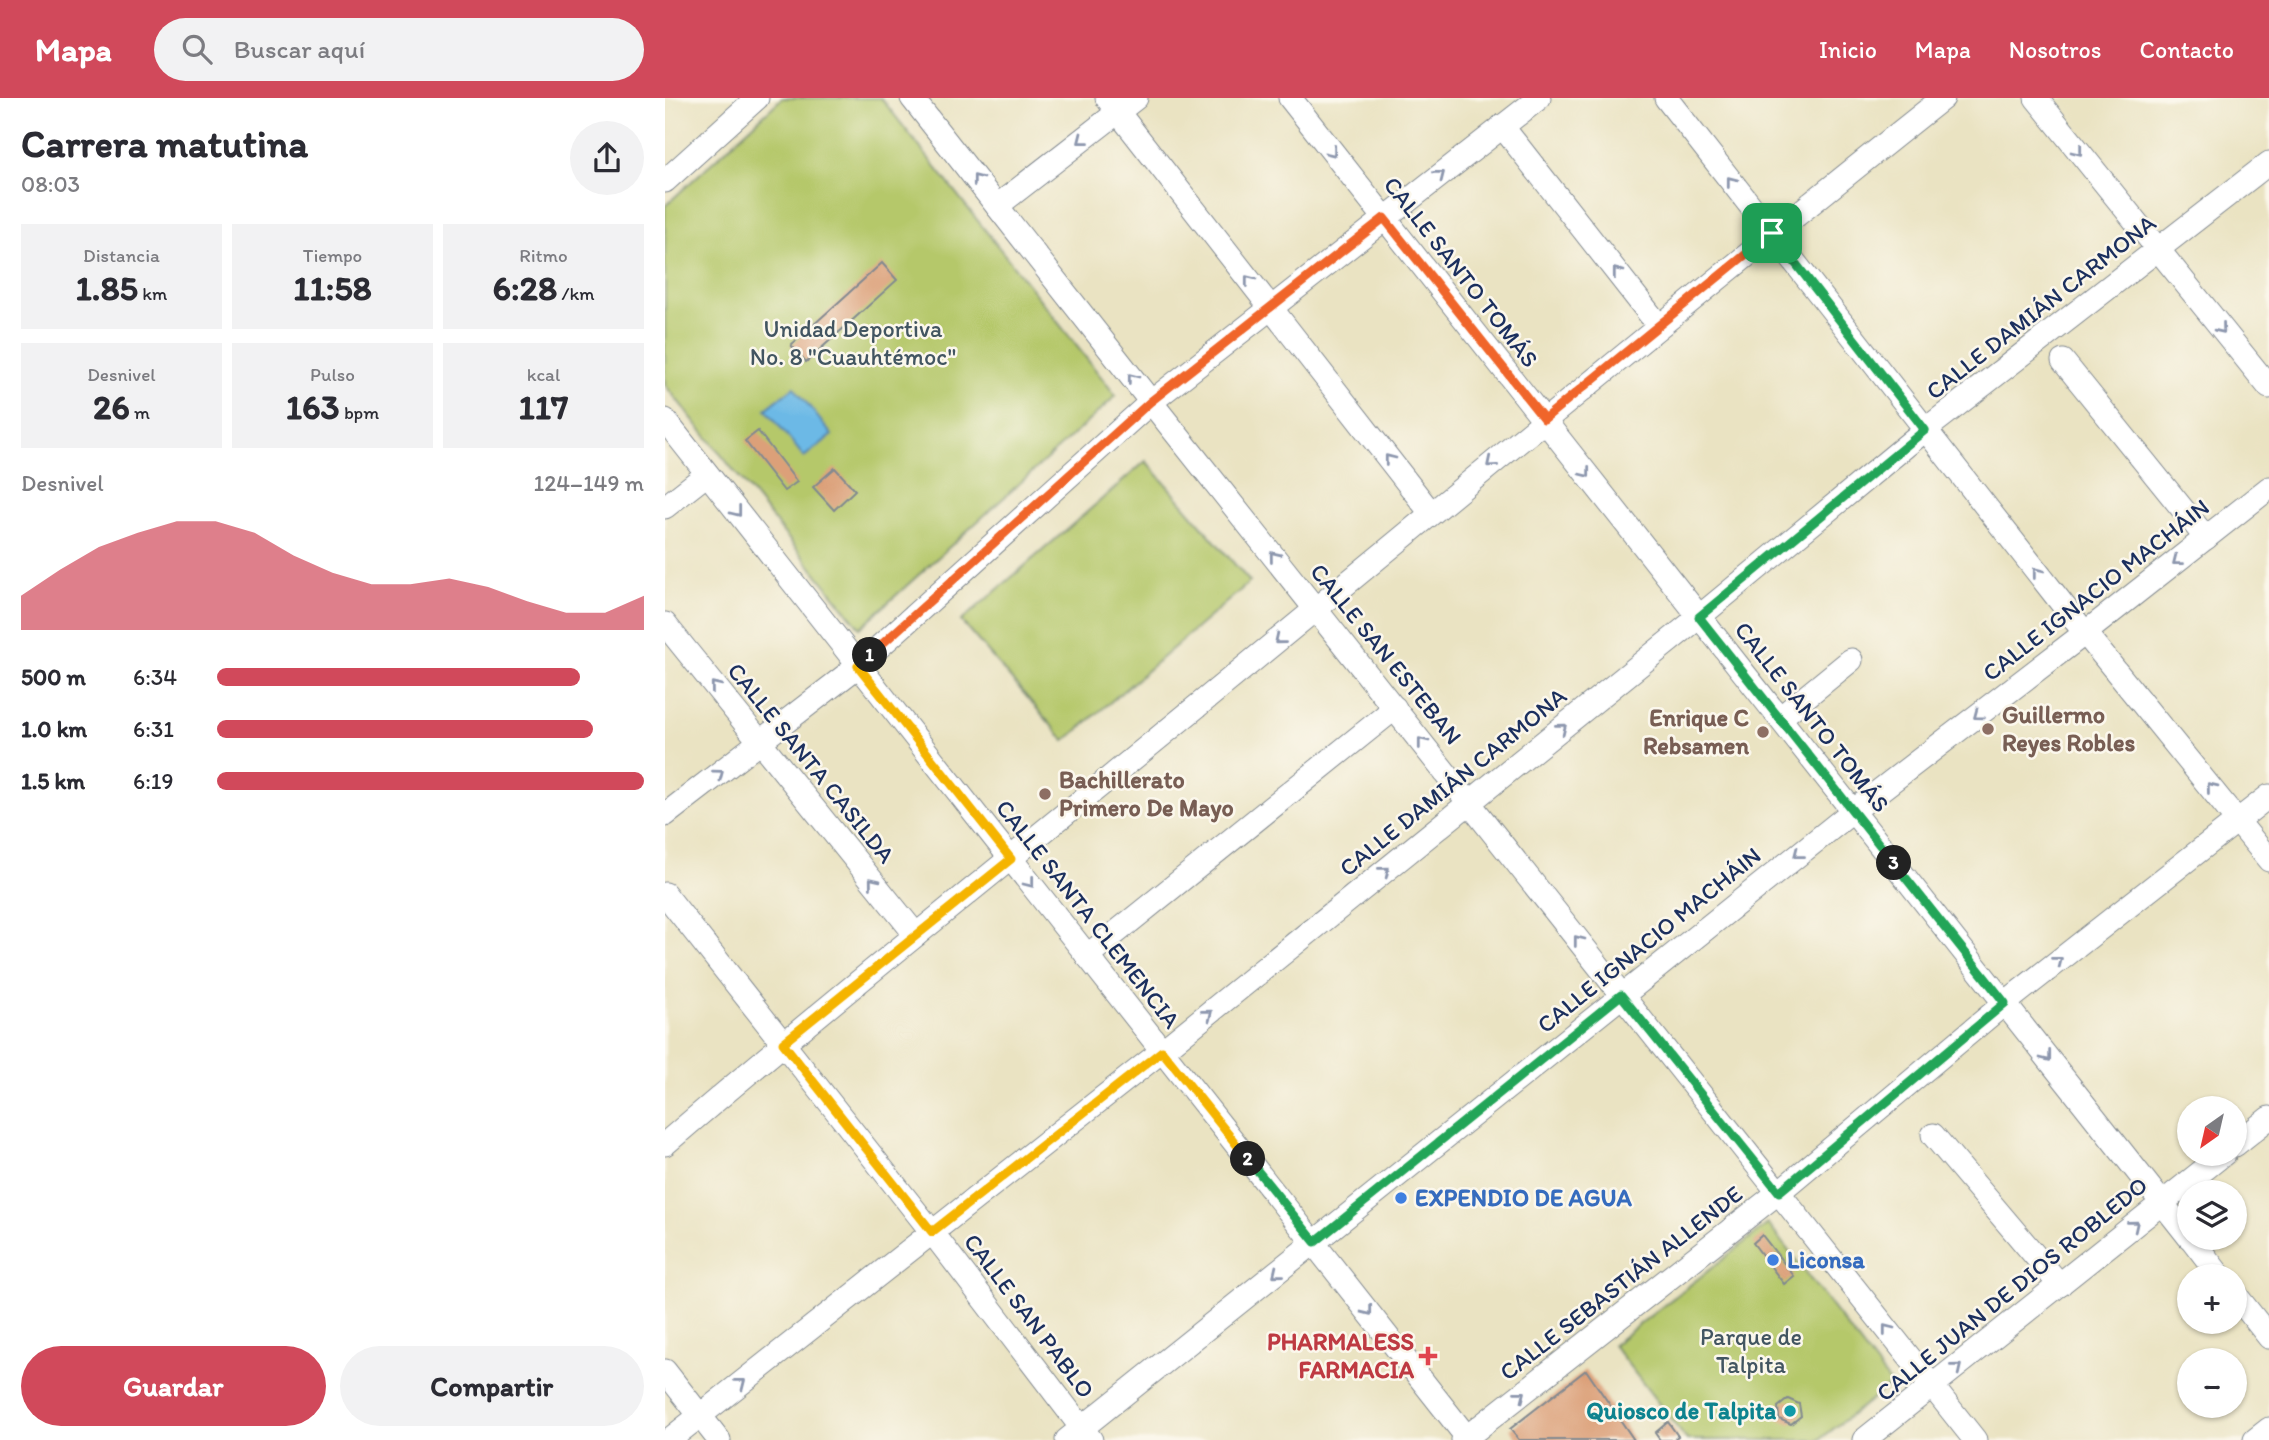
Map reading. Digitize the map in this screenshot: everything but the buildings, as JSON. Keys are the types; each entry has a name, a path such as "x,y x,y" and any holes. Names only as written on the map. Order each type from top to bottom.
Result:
{"street":[{"name":"CALLE SAN ESTEBAN","path":"912,98 1150,402 1975,1440"},
{"name":"CALLE SANTO TOMÁS","path":"1290,98 2177,1221"},
{"path":"665,815 858,666 1150,402 1539,98"},
{"path":"665,1144 783,1043 1316,609 1544,419 1943,98"},
{"path":"2036,98 2269,387"},
{"path":"665,181 749,101"},
{"path":"997,206 1121,103 1270,307 1431,513"},
{"path":"1671,104 2085,633 2269,860"},
{"path":"1502,127 1659,326"},
{"name":"CALLE DAMIÁN CARMONA","path":"669,1440 1162,1051 1699,617 1925,430 2269,163"},
{"path":"2063,361 2206,538"},
{"name":"CALLE SANTA CLEMENCIA","path":"665,420 1315,1242 1466,1439"},
{"path":"665,507 707,474"},
{"name":"CALLE IGNACIO MACHÁIN","path":"1080,1436 1621,995 2269,488"},
{"name":"CALLE SANTA CASILDA","path":"665,624 916,935"},
{"path":"1780,719 1851,660"},
{"path":"1087,956 1395,708"},
{"name":"CALLE SEBASTIÁN ALLENDE","path":"1466,1439 1779,1192 2005,1003 2269,796"},
{"name":"CALLE SAN PABLO","path":"665,894 932,1232 1080,1436"},
{"path":"2247,1135 2269,1118"},
{"path":"1933,1135 2060,1285"},
{"name":"CALLE JUAN DE DIOS ROBLEDO","path":"1864,1440 2208,1166"},
{"name":"CALLE SANTO TOMÁS","path":"2199,1250 2210,1264"},
{"path":"2247,1309 2269,1337"},
{"path":"665,1371 719,1440"},
{"path":"2255,1440 2269,1429"}],"green space":[{"name":"Unidad Deportiva No. 8 \"Cuauhtémoc\"","path":"782,98 881,98 1116,396 860,628 665,385 665,206"},
{"path":"1146,461 1250,582 1065,741 961,621"},
{"name":"Parque de Talpita","path":"1768,1224 1891,1384 1819,1440 1687,1440 1613,1345"}],"water":[{"path":"794,387 832,435 804,457 766,409"}],"place":[{"name":"Guillermo Reyes Robles","path":"1988,729"},
{"name":"Enrique C Rebsamen","path":"1763,732"},
{"name":"Bachillerato Primero De Mayo","path":"1045,794"},
{"name":"EXPENDIO DE AGUA","path":"1401,1198"},
{"name":"Liconsa","path":"1773,1260"},
{"name":"PHARMALESS FARMACIA","path":"1428,1356"},
{"name":"Quiosco de Talpita","path":"1790,1411"}],"route":[{"path":"1384,218 1544,419 1772,233 1925,430 1699,617 2005,1003 1779,1192 1621,995 1315,1242 1162,1051 932,1232 783,1043 1011,859 858,666 1150,402 1384,218"}]}
